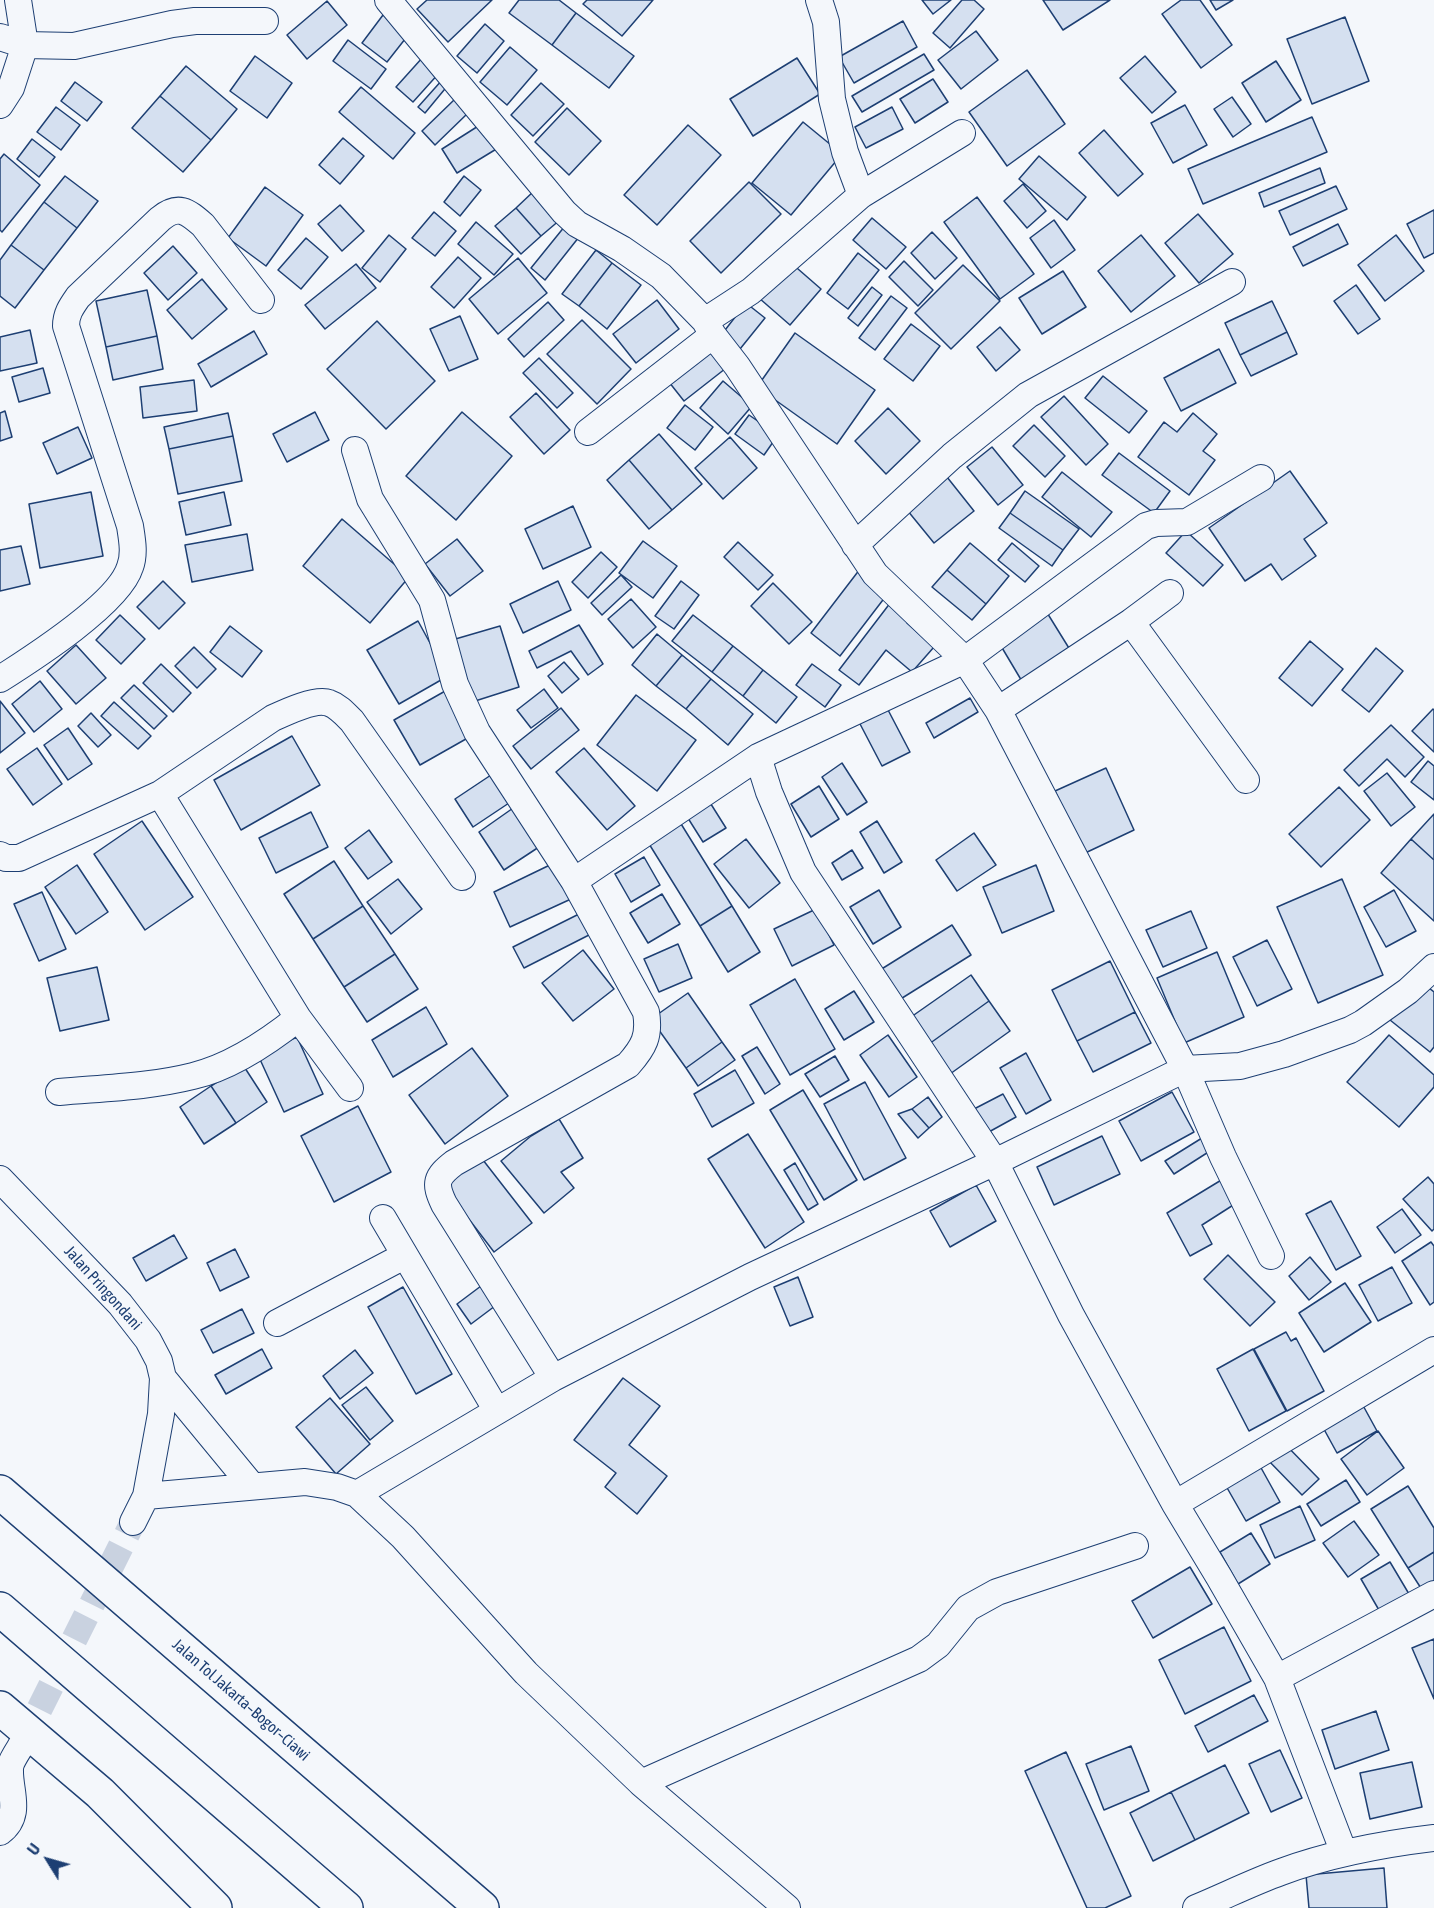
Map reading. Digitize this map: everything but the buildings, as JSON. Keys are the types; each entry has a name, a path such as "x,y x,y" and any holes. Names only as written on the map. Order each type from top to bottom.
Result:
{"highway":[{"name":"Jalan Tol Jakarta–Bogor–Ciawi","path":"0,1492 482,1908"},
{"path":"0,1609 346,1908"},
{"path":"0,1708 99,1793 215,1908"}],"street":[{"path":"0,105 11,88 25,45 18,0"},
{"path":"388,0 564,212 577,224 622,249 661,276 709,328 737,366 876,574 965,660 998,710 1185,1070 1223,1157 1271,1256"},
{"path":"819,0 826,22 832,99 845,152 861,195"},
{"path":"0,37 25,45 74,46 195,21 266,21"},
{"path":"588,432 861,195 962,133"},
{"path":"0,678 32,658 108,600 124,581 131,566 130,526 66,326 66,316 71,307 78,297 172,210 178,210 203,225 261,300"},
{"path":"855,545 952,456 1028,395 1232,282"},
{"path":"355,450 370,499 432,600 455,684 477,732 574,881 646,1011 649,1026 646,1040 628,1065 454,1163 439,1176 437,1185 444,1204 553,1378"},
{"path":"574,881 758,757 965,660 1146,526 1156,523 1187,522 1261,478"},
{"path":"998,710 1131,622 1170,593"},
{"path":"1131,622 1246,780"},
{"path":"0,855 6,858 19,858 160,794 273,718 302,707 328,702 339,708 352,721 462,877"},
{"path":"758,757 769,792 803,872 995,1162 1071,1315 1175,1504 1220,1576 1277,1678 1344,1853"},
{"path":"160,794 298,1018 350,1088"},
{"path":"357,1494 553,1378 750,1277 1185,1070 1240,1066 1318,1043 1363,1023 1432,971"},
{"path":"59,1092 159,1083 195,1076 240,1057 270,1039 298,1018"},
{"name":"Jalan Pringondani","path":"0,1179 134,1320 159,1361 163,1378 161,1414 146,1496 133,1522"},
{"path":"383,1218 497,1411"},
{"path":"277,1323 404,1256"},
{"path":"1175,1504 1434,1350"},
{"path":"163,1378 252,1486"},
{"path":"146,1496 306,1482 337,1487 357,1494 403,1537 526,1673 641,1783 787,1908"},
{"path":"641,1783 919,1659 938,1645 968,1608 997,1592 1135,1546"},
{"path":"1277,1678 1434,1594"},
{"path":"0,1832 6,1828 12,1813 14,1797 5,1769 22,1744"},
{"path":"1196,1908 1280,1872 1344,1853 1434,1838"}],"tunnel":[{"path":"22,1744 133,1522"}]}
